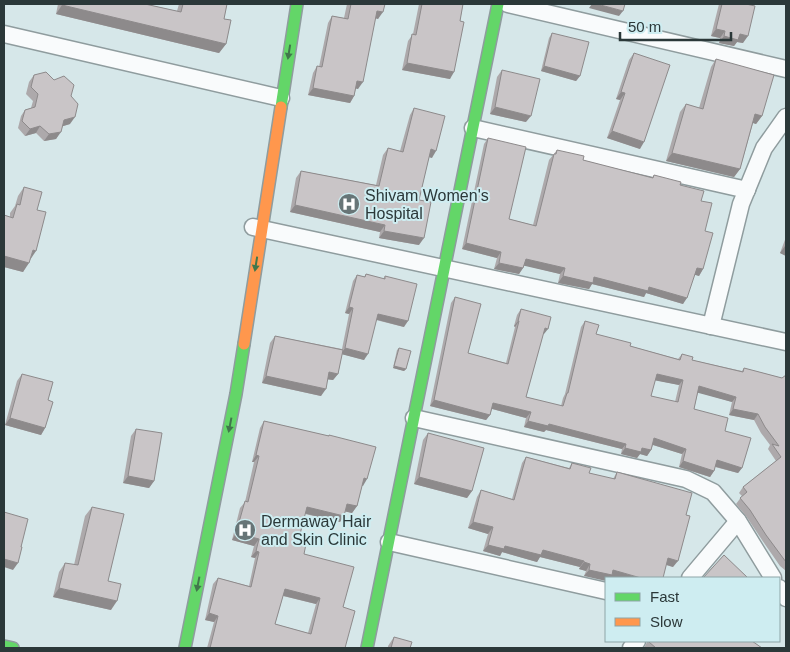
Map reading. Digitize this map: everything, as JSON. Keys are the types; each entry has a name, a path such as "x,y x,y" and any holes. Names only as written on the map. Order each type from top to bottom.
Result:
{"main road":[{"path":"185,648 236,394 255,224 273,96 296,4"},
{"path":"367,648 498,4"},
{"path":"174,648 225,392 255,224"},
{"path":"4,646 13,648"}],"street":[{"path":"508,4 786,69"},
{"path":"4,34 273,96"},
{"path":"711,326 741,204 764,148 786,117"},
{"path":"473,128 747,190"},
{"path":"255,224 444,268 786,342"},
{"path":"414,418 686,479 712,492 738,521 772,577"},
{"path":"691,577 738,521"},
{"path":"389,542 605,591"}],"building":[{"path":"62,4 145,4 181,12 183,4 227,4 224,19 231,20 226,44"},
{"path":"351,4 385,4 383,12 377,11 363,82 357,81 354,96 313,88 317,66 322,67 332,16 348,19"},
{"path":"422,4 463,4 460,21 464,22 454,72 407,63 412,34 416,35"},
{"path":"597,4 625,4 623,11"},
{"path":"722,4 755,6 748,36 740,34 738,40 724,36 725,31 716,29"},
{"path":"552,33 589,42 580,76 544,66"},
{"path":"634,53 670,65 644,142 612,131 625,93 621,92"},
{"path":"716,59 774,75 762,116 755,114 740,169 672,153 686,104 703,109"},
{"path":"502,70 540,79 531,116 495,107"},
{"path":"46,72 54,80 64,76 74,85 71,96 78,104 75,117 64,120 61,132 49,134 40,126 30,129 22,121 25,110 35,107 38,94 31,87 34,75"},
{"path":"414,108 445,116 436,151 431,149 419,200 431,202 424,238 384,231 385,225 295,205 301,171 379,186 388,148 403,152"},
{"path":"488,138 526,147 509,219 536,226 554,154 556,154 557,150 584,156 583,160 653,178 654,175 681,182 680,185 704,191 701,201 712,203 705,231 713,233 703,269 697,268 687,298 649,287 648,291 594,277 593,283 563,276 565,268 526,259 523,268 499,263 501,252 466,243"},
{"path":"24,187 42,192 37,210 46,212 36,251 33,250 29,263 4,256 4,215 13,218 17,204 20,205"},
{"path":"366,274 385,279 385,276 417,284 408,321 378,314 368,354 345,348 353,308 349,307 357,275 365,277"},
{"path":"455,297 481,304 468,353 508,364 521,309 551,317 548,329 545,328 526,397 563,406 568,393 585,321 599,325 596,334 631,343 630,346 680,360 682,354 693,357 692,360 743,372 744,368 782,378 786,375 786,562 740,498 747,492 743,487 781,457 772,444 779,446 758,414 733,409 736,397 699,386 694,409 728,418 725,431 751,438 742,468 717,460 714,471 683,461 686,449 654,438 651,450 642,448 641,452 625,448 626,444 549,424 548,426 528,421 531,412 493,403 490,415 434,400","holes":["657,374 683,380 678,402 651,396"]},
{"path":"275,336 343,350 338,374 329,372 326,389 266,376"},
{"path":"399,348 411,351 406,369 394,366"},
{"path":"22,374 53,382 48,400 53,402 45,428 10,418"},
{"path":"264,421 376,447 367,479 364,478 357,506 347,504 344,516 307,507 298,542 306,544 304,554 354,567 343,607 355,611 345,648 210,648 218,616 209,613 218,578 251,587 259,552 256,551 259,539 236,533 245,501 248,502 259,456 256,455","holes":["285,589 320,598 311,634 275,624"]},
{"path":"136,429 162,433 154,481 128,476"},
{"path":"428,433 484,448 472,491 419,477"},
{"path":"526,457 570,469 572,463 591,468 589,473 615,479 617,472 692,493 686,515 690,516 678,561 668,558 663,577 638,577 613,570 612,575 589,570 590,564 584,561 543,550 541,555 505,546 504,549 488,545 493,527 473,522 481,490 514,500"},
{"path":"92,507 124,514 108,581 121,584 117,601 59,588 65,563 78,565"},
{"path":"4,512 28,519 18,563 4,559"},
{"path":"724,555 747,577 704,577"},
{"path":"394,637 412,642 410,648 391,648"},
{"path":"649,642 753,642 762,648 656,648"}],"traffic: fast":[{"path":"281,107 297,4"},
{"path":"367,648 498,4"},
{"path":"185,648 236,394 244,344"},
{"path":"4,646 13,648"}],"traffic: slow":[{"path":"244,344 281,107"}],"place":[{"name":"Shivam Women's Hospital","path":"349,204"},
{"name":"Dermaway Hair and Skin Clinic","path":"245,530"}]}
